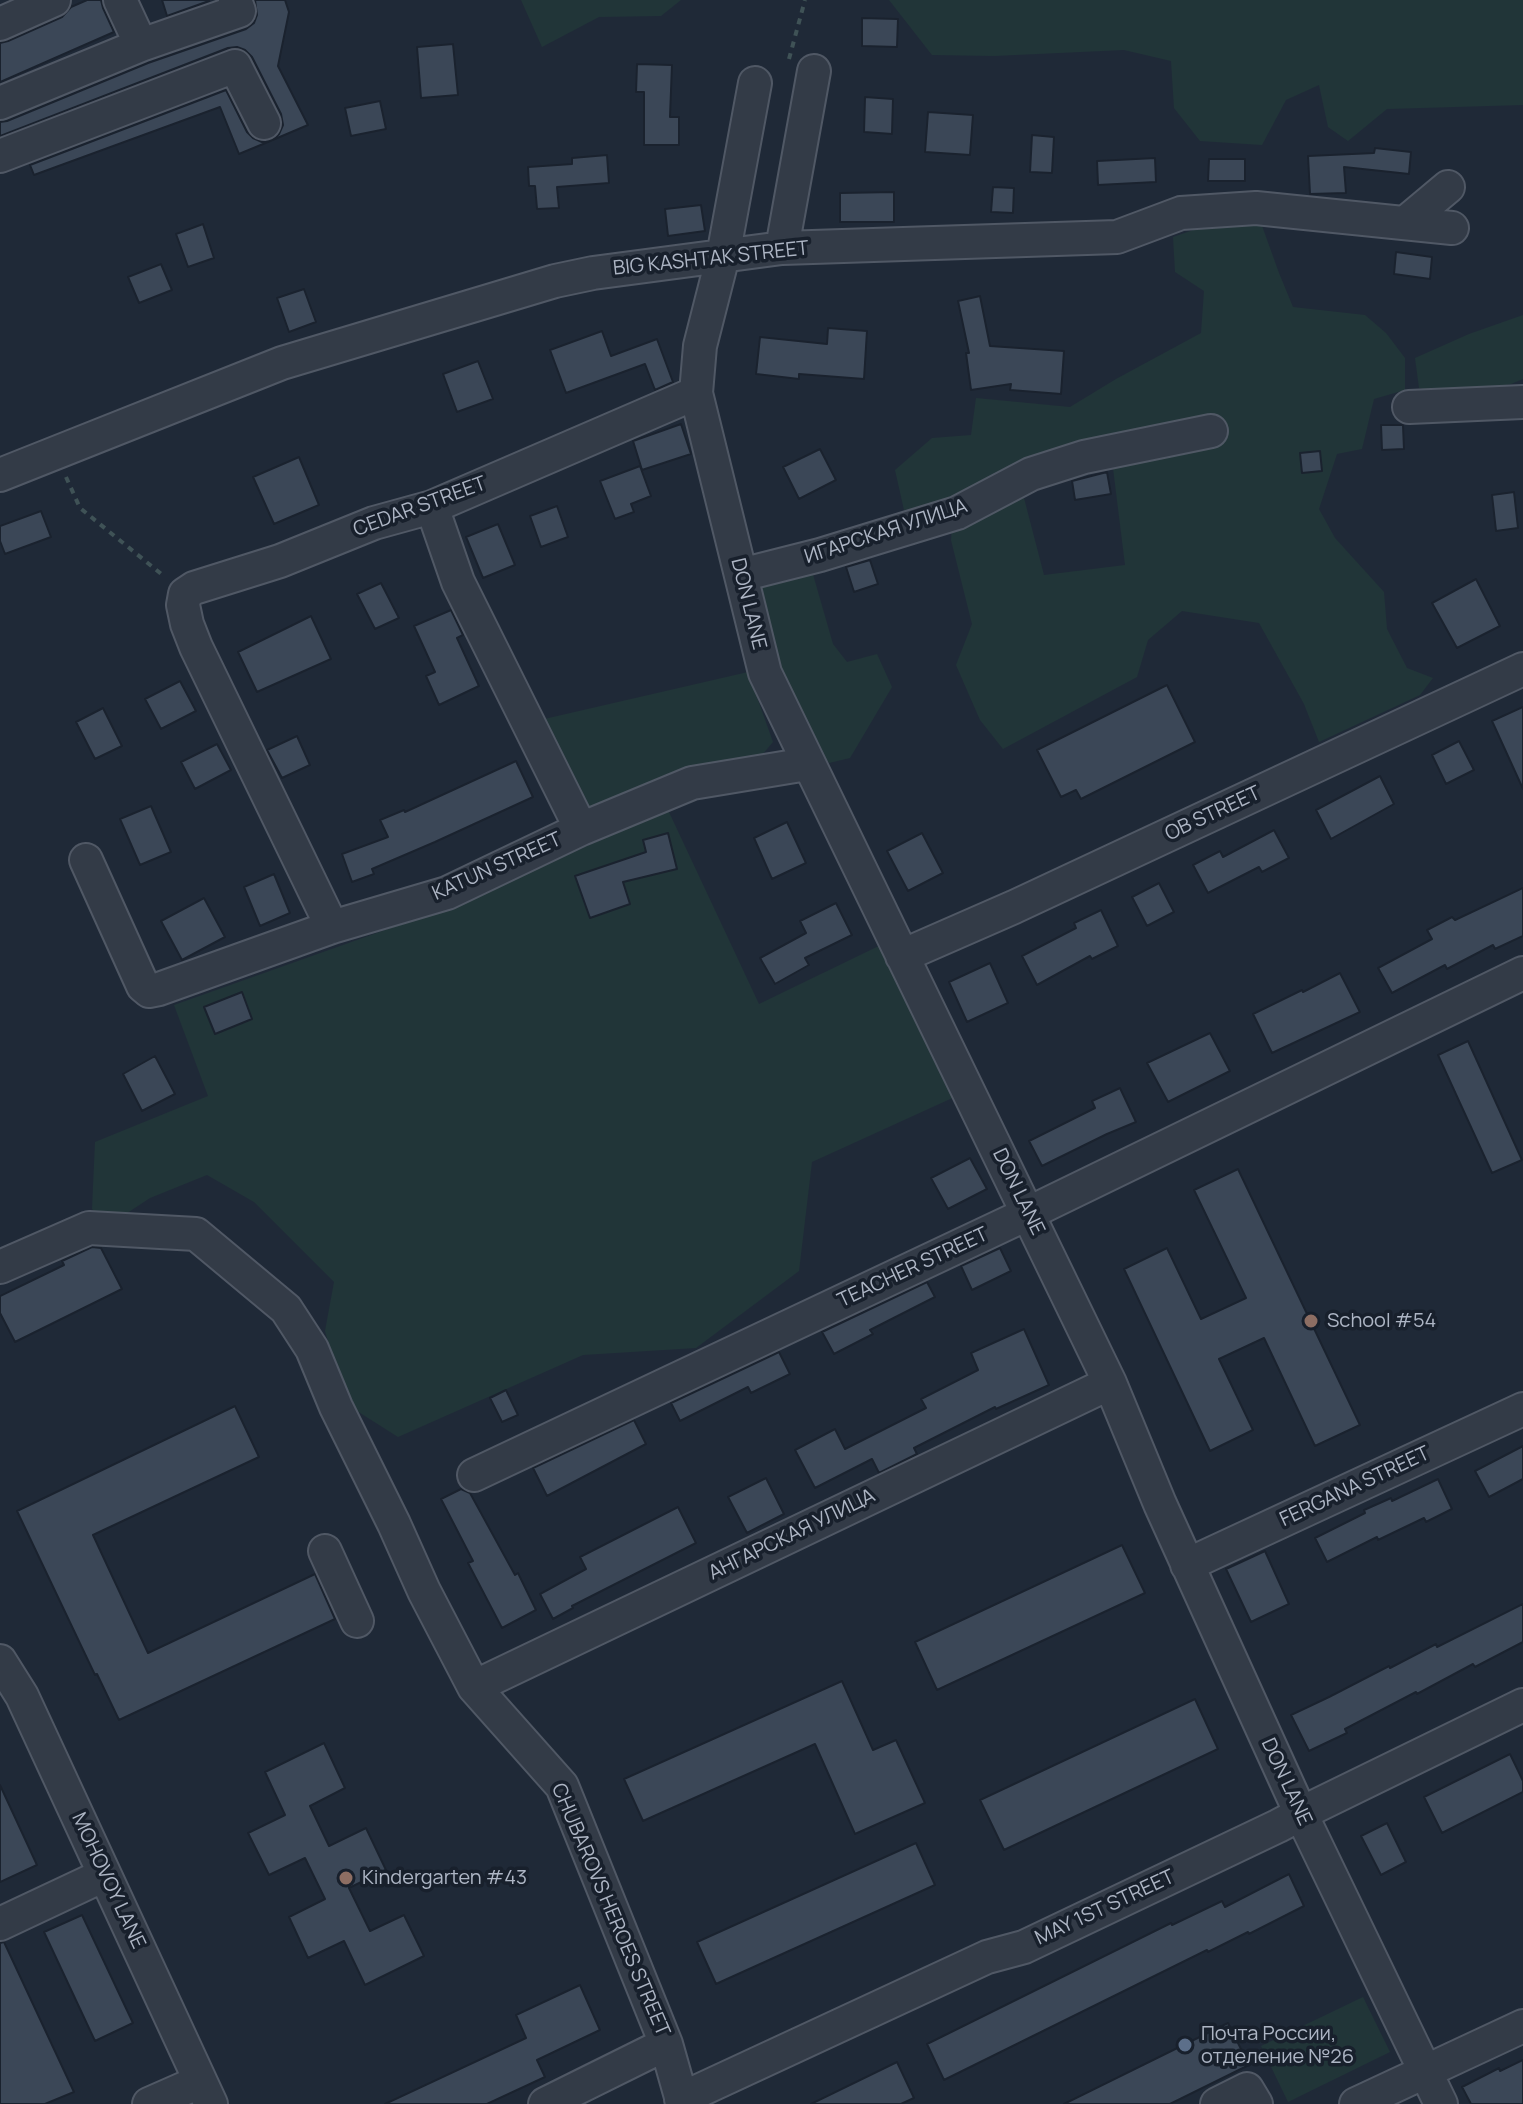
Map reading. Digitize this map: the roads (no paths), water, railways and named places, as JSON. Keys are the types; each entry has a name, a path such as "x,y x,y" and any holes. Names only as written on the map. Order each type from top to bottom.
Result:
{"street":[{"path":"0,24 54,0"},
{"path":"120,0 141,45"},
{"path":"0,103 141,45 239,11 235,0"},
{"path":"0,156 235,66 264,123"},
{"path":"782,248 800,70"},
{"name":"DON LANE","path":"755,83 723,256 700,346 696,393 765,673 1110,1383 1187,1565 1301,1814 1441,2104"},
{"path":"1405,223 1448,187"},
{"name":"BIG KASHTAK STREET","path":"0,475 282,363 555,281 630,267 782,248 1117,237 1181,213 1256,208 1452,228"},
{"name":"CEDAR STREET","path":"332,927 196,647 183,605 185,594 194,588 280,561 374,523 432,507 696,393"},
{"path":"1409,407 1523,402"},
{"name":"ИГАРСКАЯ УЛИЦА","path":"741,575 820,555 957,513 1031,474 1084,457 1211,431"},
{"path":"432,507 458,582 581,829"},
{"name":"OB STREET","path":"902,956 1014,907 1523,669"},
{"name":"KATUN STREET","path":"86,860 143,986 149,991 332,927 447,893 581,829 692,783 807,764"},
{"name":"TEACHER STREET","path":"474,1475 1029,1213 1523,973"},
{"name":"CHUBAROVS HEROES STREET","path":"0,1267 89,1228 196,1234 286,1309 312,1349 336,1407 424,1591 474,1687 562,1786 666,2044 682,2101"},
{"name":"АНГАРСКАЯ УЛИЦА","path":"474,1687 1110,1383"},
{"name":"FERGANA STREET","path":"1187,1565 1523,1409"},
{"path":"325,1551 357,1621"},
{"name":"MOHOVOY LANE","path":"0,1661 11,1701 104,1875 205,2093"},
{"name":"MAY 1ST STREET","path":"682,2101 987,1957 1024,1947 1523,1705"},
{"path":"0,1924 104,1875"},
{"path":"1356,2104 1523,2026"},
{"path":"545,2104 666,2044"},
{"path":"1217,2104 1247,2089 1256,2104"},
{"path":"149,2104 205,2093"}],"place":[{"name":"School #54","path":"1311,1321"},
{"name":"Kindergarten #43","path":"346,1878"},
{"name":"Почта России, отделение №26","path":"1185,2045"}]}
